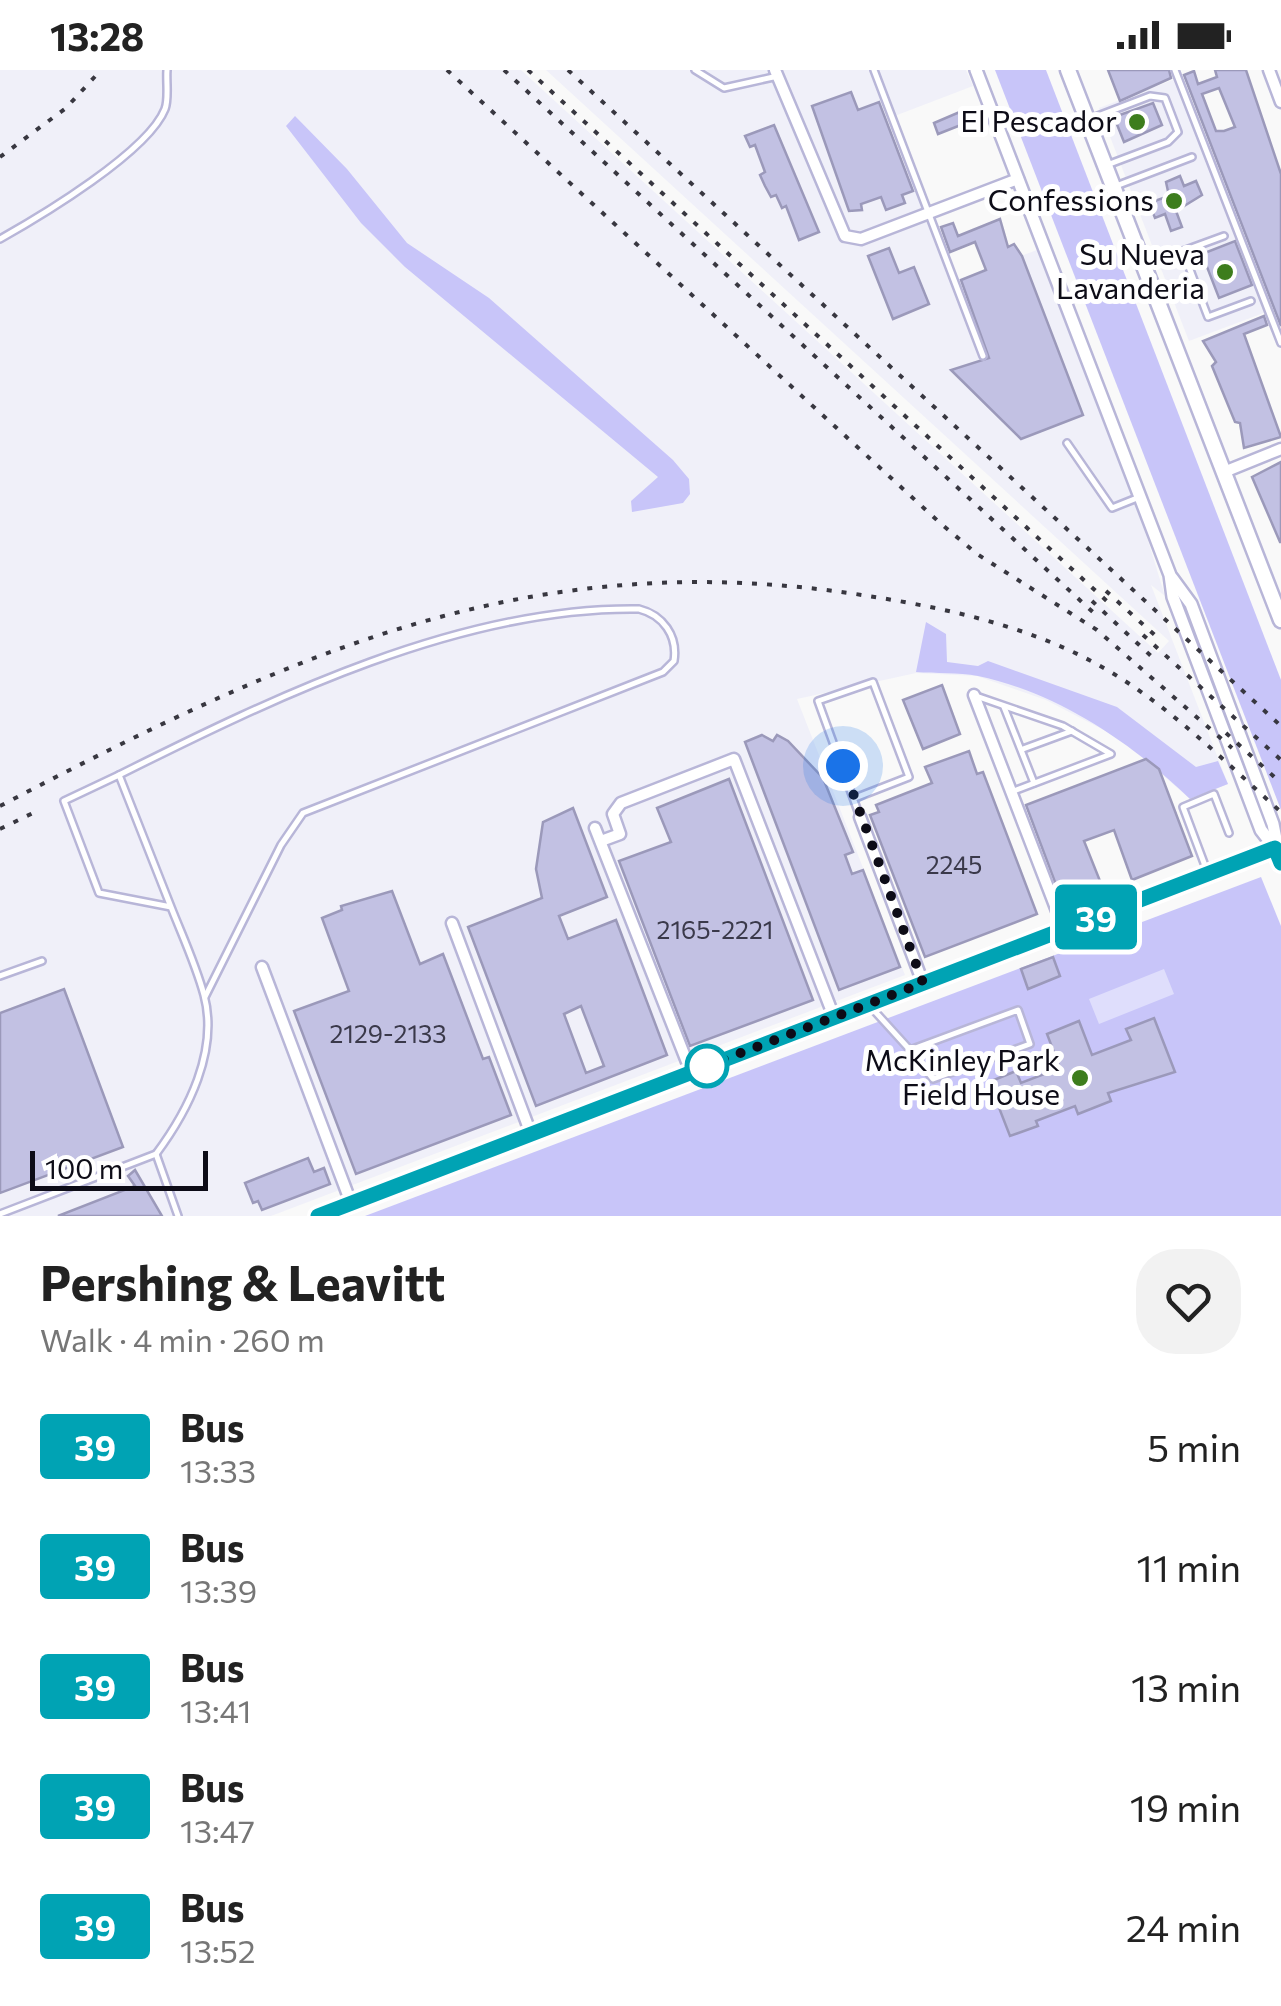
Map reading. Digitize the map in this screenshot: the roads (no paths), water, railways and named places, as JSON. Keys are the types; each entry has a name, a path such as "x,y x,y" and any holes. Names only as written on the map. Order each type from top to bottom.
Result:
{"main road":[{"path":"1068,70 1281,620"},
{"path":"317,1216 1280,846"}],"street":[{"path":"976,70 1170,574 1173,597 1260,830 1280,846 1281,864"},
{"path":"1268,70 1281,102"},
{"path":"776,73 845,236 862,239 1018,180"},
{"path":"1224,472 1281,449"},
{"path":"974,695 1064,929"},
{"path":"601,842 620,834 613,814 620,803 734,759 834,1017"},
{"path":"860,817 923,983"},
{"path":"595,828 691,1072"},
{"path":"452,924 531,1134"},
{"path":"262,968 351,1203"}],"lane":[{"path":"0,239 59,206 136,144 164,109 167,70"},
{"path":"694,70 724,88 776,73"},
{"path":"874,70 983,356"},
{"path":"1175,70 1281,343"},
{"path":"1088,120 1150,96 1165,98 1178,132 1168,142 1105,166"},
{"path":"1114,187 1192,158"},
{"path":"1224,236 1183,252 1208,317 1251,301"},
{"path":"1183,288 1195,283"},
{"path":"1067,442 1112,508 1140,497"},
{"path":"0,1214 156,1154 182,1116 198,1078 205,997 280,846 303,813 663,672 674,661 673,640 656,616 639,609 479,631 299,688 64,801 100,894 171,907"},
{"path":"855,798 909,777 873,682 818,701 860,817"},
{"path":"974,695 1072,731 1111,754 1011,792"},
{"path":"1003,706 1034,783"},
{"path":"1022,750 1072,731"},
{"path":"119,775 205,997"},
{"path":"1208,874 1184,806 1214,794 1229,833"},
{"path":"0,976 42,961"},
{"path":"869,1004 933,1079 1030,1044 1018,1010 910,1050"},
{"path":"156,1154 178,1216"}],"railway":[{"path":"0,157 66,108 101,70"},
{"path":"447,70 939,522 977,554 1097,630 1232,748"},
{"path":"504,70 1096,615"},
{"path":"528,70 1110,604"},
{"path":"568,70 1281,726"},
{"path":"0,806 210,702 311,659 414,624 518,599 627,585 741,583 921,605 1038,637 1093,662 1144,694 1281,812"},
{"path":"1106,591 1158,638"},
{"path":"1092,601 1151,656"},
{"path":"1143,635 1281,760"},
{"path":"1226,733 1281,783"},
{"path":"0,829 35,812"}],"place":[{"name":"El Pescador","path":"1137,122"},
{"name":"Confessions","path":"1174,201"},
{"name":"Su Nueva Lavanderia","path":"1225,272"},
{"name":"McKinley Park Field House","path":"1080,1078"}]}
